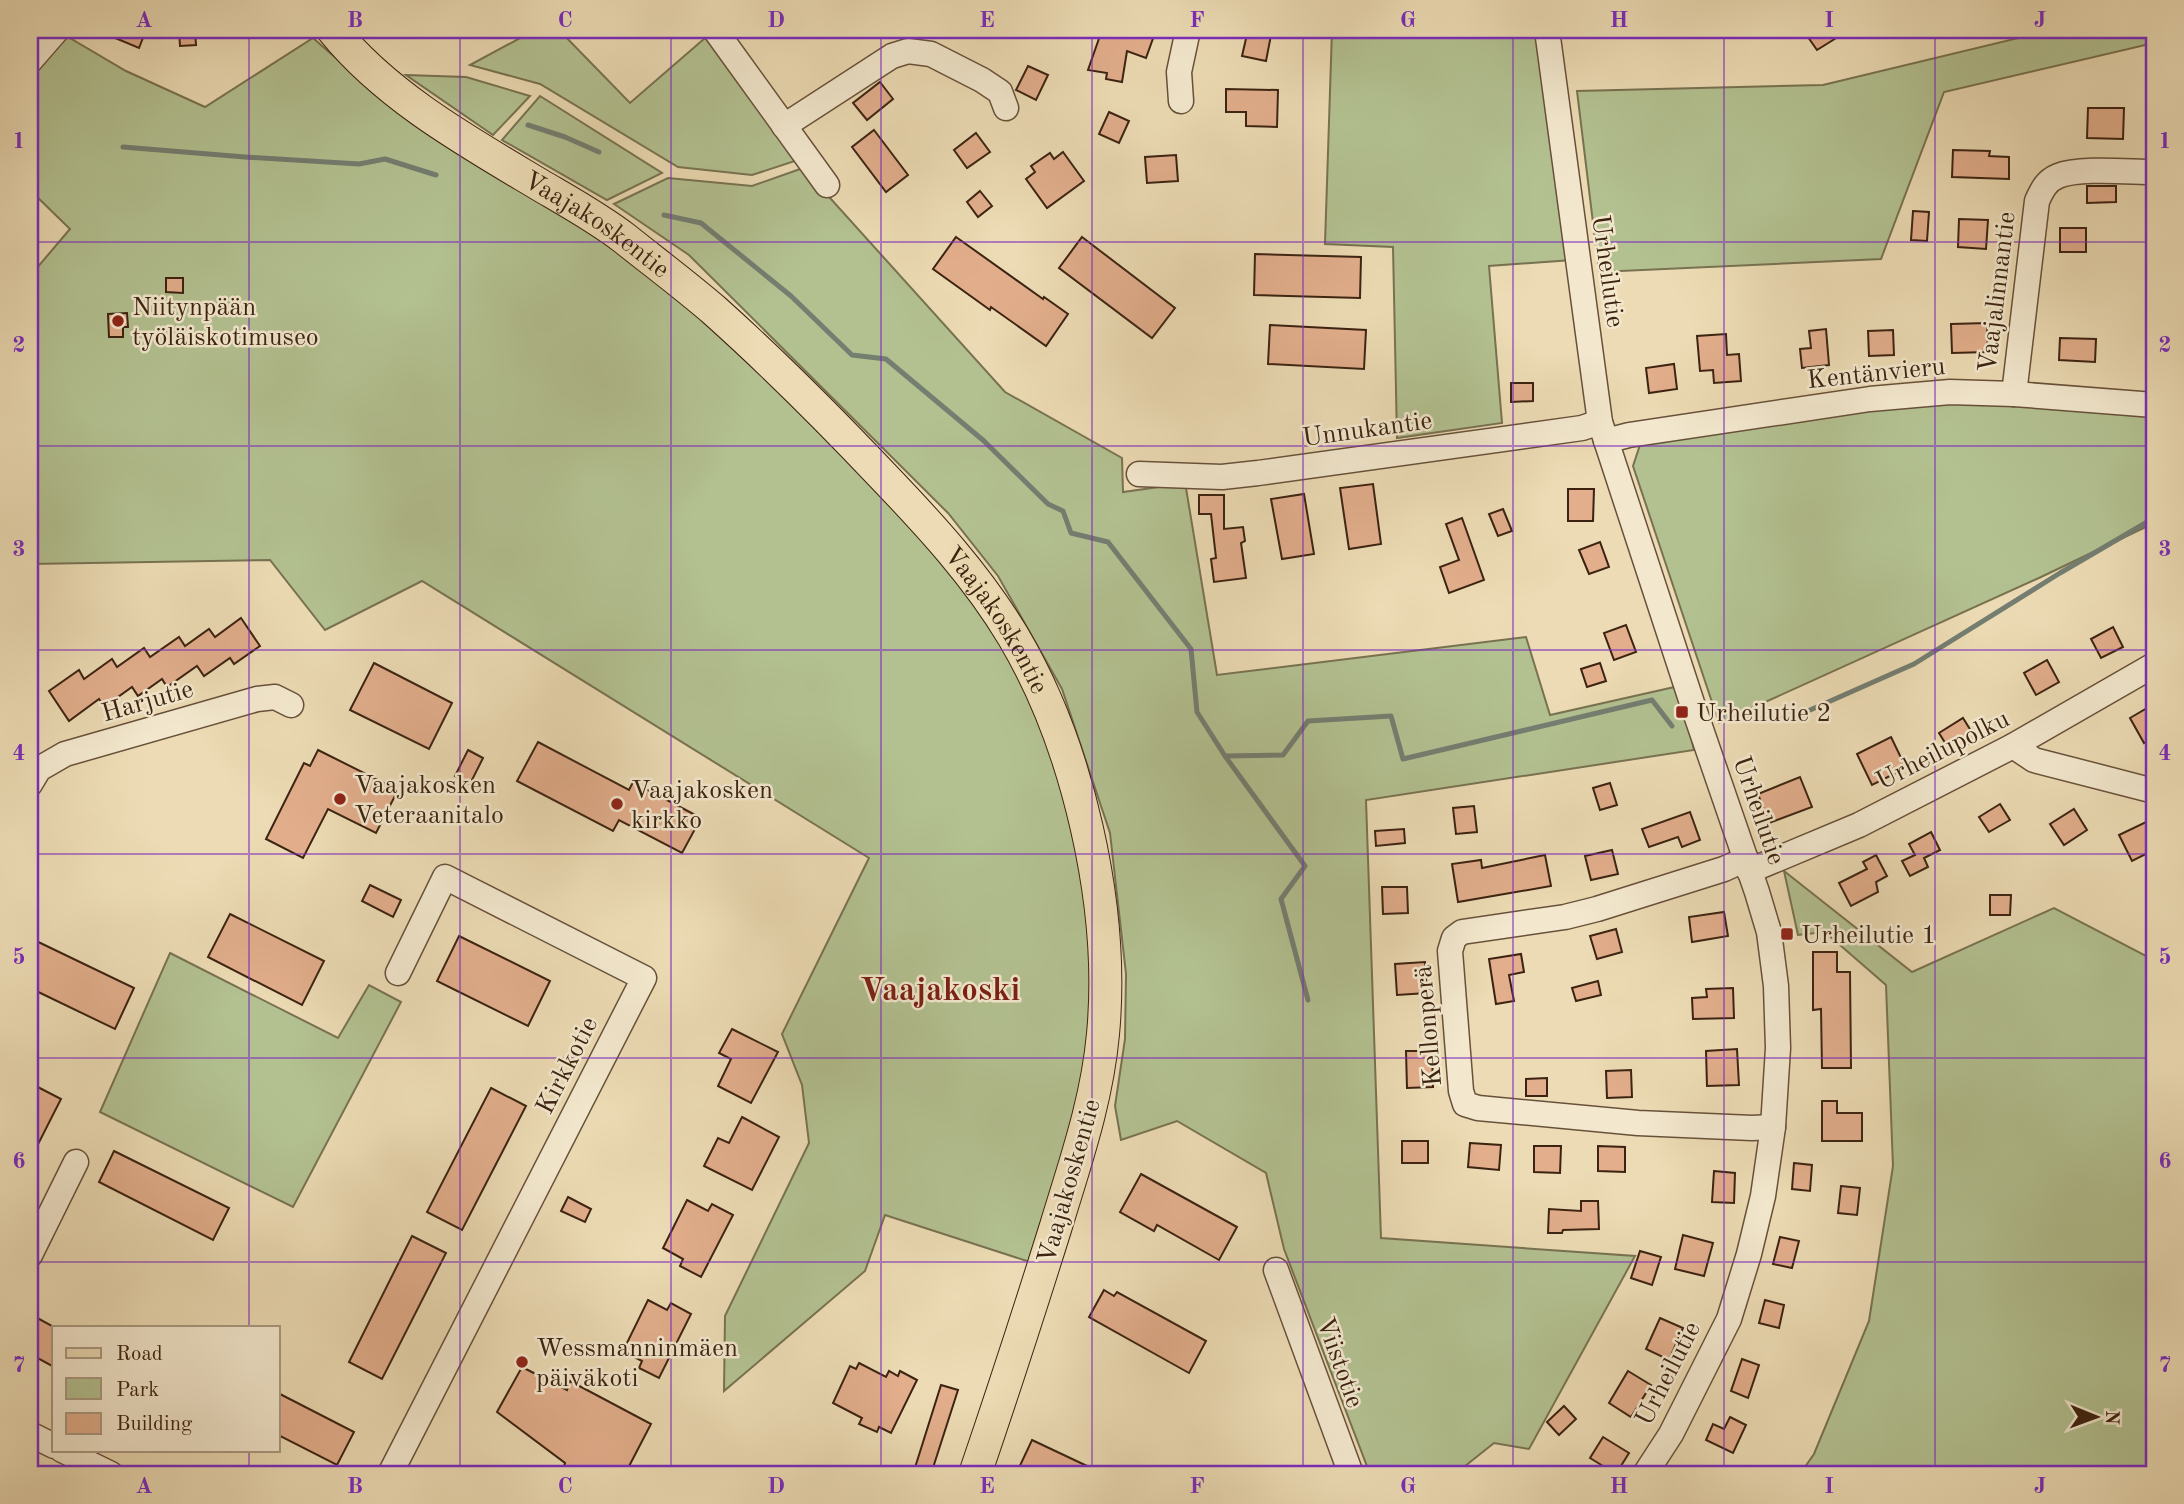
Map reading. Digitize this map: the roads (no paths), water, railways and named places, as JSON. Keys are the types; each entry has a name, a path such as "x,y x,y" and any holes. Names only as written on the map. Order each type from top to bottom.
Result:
{"main road":[{"name":"Vaajakoskentie","path":"333,30 351,52 391,89 470,142 609,226 714,310 838,429 965,566 1013,636 1044,698 1070,769 1087,830 1100,902 1105,977 1103,1035 1092,1108 1014,1359 975,1474"}],"street":[{"path":"715,30 827,185"},
{"path":"1181,101 1179,72 1188,30"},
{"name":"Urheilutie","path":"1547,30 1603,431 1769,932 1776,986 1778,1048 1773,1127 1763,1196 1749,1254 1729,1319 1671,1434 1645,1474"},
{"path":"30,61 52,32"},
{"path":"784,126 892,56 908,51 931,54 982,80 1000,93 1006,108"},
{"name":"Vaajalinnantie","path":"2014,394 2037,201 2045,185 2059,175 2080,172 2154,172"},
{"name":"Kentänvieru","path":"1603,431 1629,435 1870,399 1950,393 2014,394 2154,405"},
{"name":"Unnukantie","path":"1139,474 1222,477 1582,428 1603,431"},
{"name":"Urheilupolku","path":"1748,865 1859,825 2013,746 2154,665"},
{"name":"Harjutie","path":"30,784 39,769 65,754 257,699 275,697 291,705"},
{"path":"2013,746 2034,760 2154,791"},
{"name":"Kellonperä","path":"1748,865 1724,869 1566,917 1462,932 1454,938 1450,951 1461,1091 1465,1104 1478,1108 1638,1123 1773,1127"},
{"name":"Kirkkotie","path":"390,1474 644,978 445,877 398,973"},
{"path":"30,1255 76,1162"},
{"name":"Viistotie","path":"1276,1270 1351,1474"},
{"path":"30,1434 52,1445"},
{"path":"66,1452 111,1474"}],"waterway":[{"path":"528,125 599,152"},
{"path":"123,147 359,164 385,159 436,175"},
{"path":"664,215 701,223 791,296 852,355 886,359 984,441 1048,504 1063,511 1071,533 1108,542 1191,649 1197,712 1225,756 1283,755 1308,721 1391,716 1403,759 1652,700 1672,726"},
{"path":"1739,719 1792,718 1914,664 2154,518"},
{"path":"1225,756 1305,866 1281,899 1308,1000"}],"place":[{"name":"Niitynpään työläiskotimuseo","path":"118,321"},
{"name":"Urheilutie 2","path":"1682,712"},
{"name":"Vaajakosken Veteraanitalo","path":"340,799"},
{"name":"Vaajakosken kirkko","path":"617,804"},
{"name":"Urheilutie 1","path":"1787,934"},
{"name":"Wessmanninmäen päiväkoti","path":"522,1362"}],"district":[{"name":"Vaajakoski","path":"940,988"}]}
